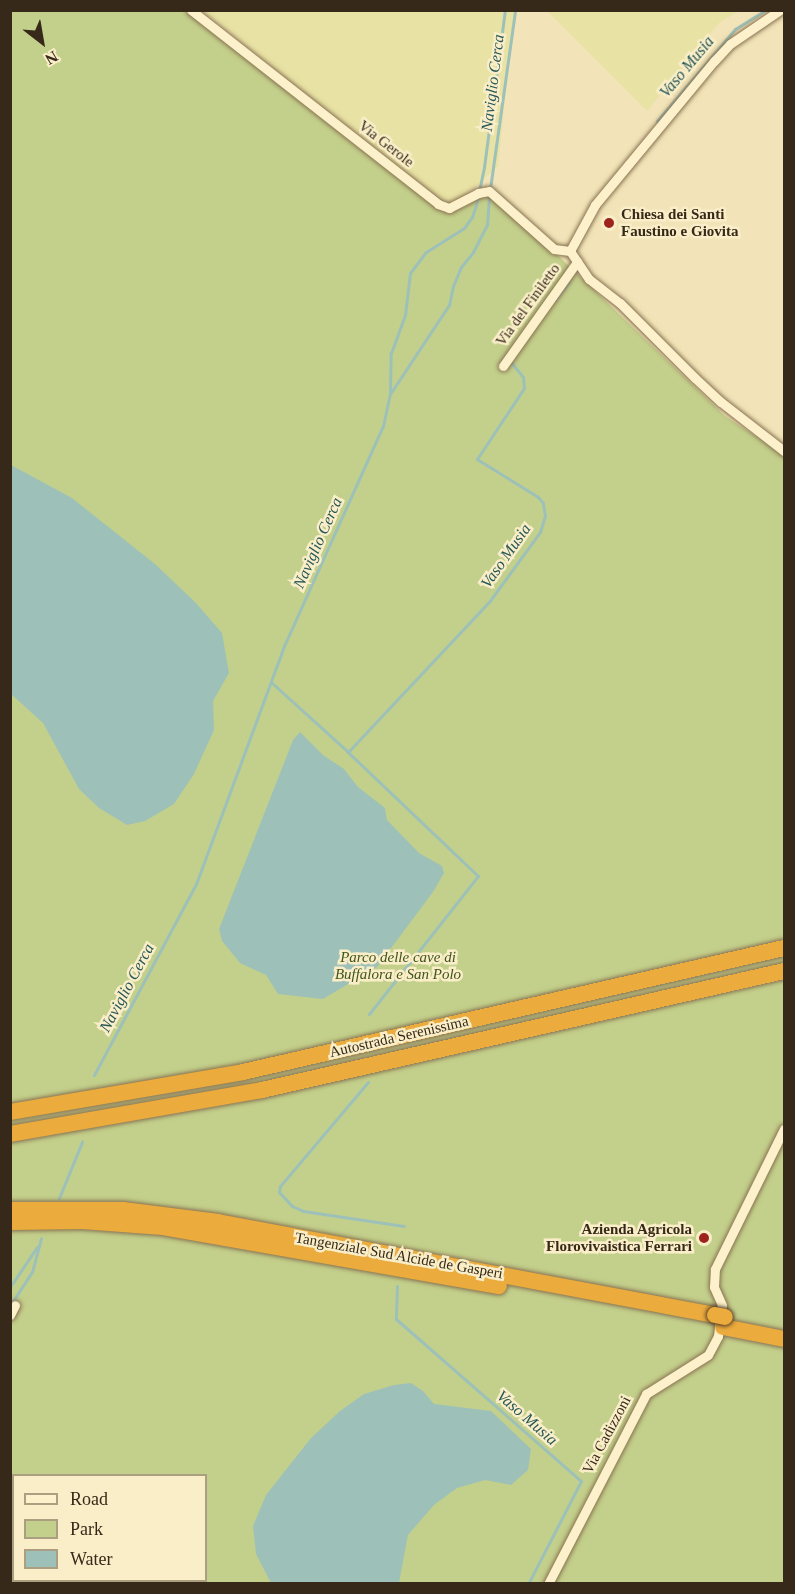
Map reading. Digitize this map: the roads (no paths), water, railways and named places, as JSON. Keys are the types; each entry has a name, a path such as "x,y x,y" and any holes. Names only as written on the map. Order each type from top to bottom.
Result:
{"highway":[{"name":"Autostrada Serenissima","path":"10,1112 243,1072 784,948"},
{"name":"Autostrada Serenissima","path":"10,1134 262,1090 784,971"},
{"name":"Tangenziale Sud Alcide de Gasperi","path":"10,1210 123,1210 218,1222 720,1321 784,1339"},
{"name":"Tangenziale Sud Alcide de Gasperi","path":"10,1222 82,1221 163,1227 720,1321 784,1328"}],"street":[{"name":"Via Gerole","path":"191,10 438,204 449,208 478,193 489,191 554,249 570,251"},
{"path":"780,10 730,44 714,61 595,205 570,251 589,279 620,303 721,402 784,451"},
{"name":"Via del Finiletto","path":"503,366 577,262"},
{"name":"Via Cadizzoni","path":"548,1584 611,1457 646,1394 708,1355 718,1336 722,1305 714,1287 715,1269 784,1129"},
{"path":"10,1315 15,1305"}],"water":[{"path":"11,465 72,498 155,564 196,603 222,633 229,673 213,701 214,730 194,774 174,804 145,821 127,825 99,808 79,789 43,723 11,694"},
{"path":"300,732 323,755 344,769 358,787 385,808 387,820 419,853 442,866 444,873 433,892 377,967 323,999 278,994 266,975 240,963 222,941 219,929 293,740"},
{"path":"411,1383 423,1391 434,1404 491,1411 531,1449 528,1470 511,1485 485,1480 457,1488 434,1505 408,1535 399,1583 271,1583 256,1554 253,1526 266,1495 311,1438 340,1411 364,1394 394,1385"}],"waterway":[{"path":"390,392 391,353 405,315 410,273 426,252 464,228 472,217 476,205 484,167 505,10"},
{"name":"Naviglio Cerca","path":"490,189 515,10"},
{"name":"Vaso Musia","path":"657,121 735,29 766,10"},
{"name":"Naviglio Cerca","path":"94,1075 196,884 284,646 383,426 390,394 449,305 453,286 461,267 473,252 487,225 489,196"},
{"name":"Vaso Musia","path":"555,300 569,282"},
{"name":"Vaso Musia","path":"369,1014 478,876 348,752 489,602 540,532 545,516 543,503 538,497 477,459 524,388 523,377 510,361"},
{"name":"Vaso Musia","path":"272,683 348,752"},
{"name":"Vaso Musia","path":"368,1082 280,1186 279,1192 292,1206 303,1211 404,1226"},
{"name":"Naviglio Cerca","path":"59,1198 82,1142"},
{"name":"Naviglio Cerca","path":"11,1304 32,1272 41,1238"},
{"path":"10,1287 37,1247"},
{"name":"Vaso Musia","path":"397,1286 396,1319 581,1481 528,1584"}],"place":[{"name":"Chiesa dei Santi Faustino e Giovita","path":"609,223"},
{"name":"Azienda Agricola Florovivaistica Ferrari","path":"704,1238"}],"park label":[{"name":"Parco delle cave di Buffalora e San Polo","path":"398,966"}]}
